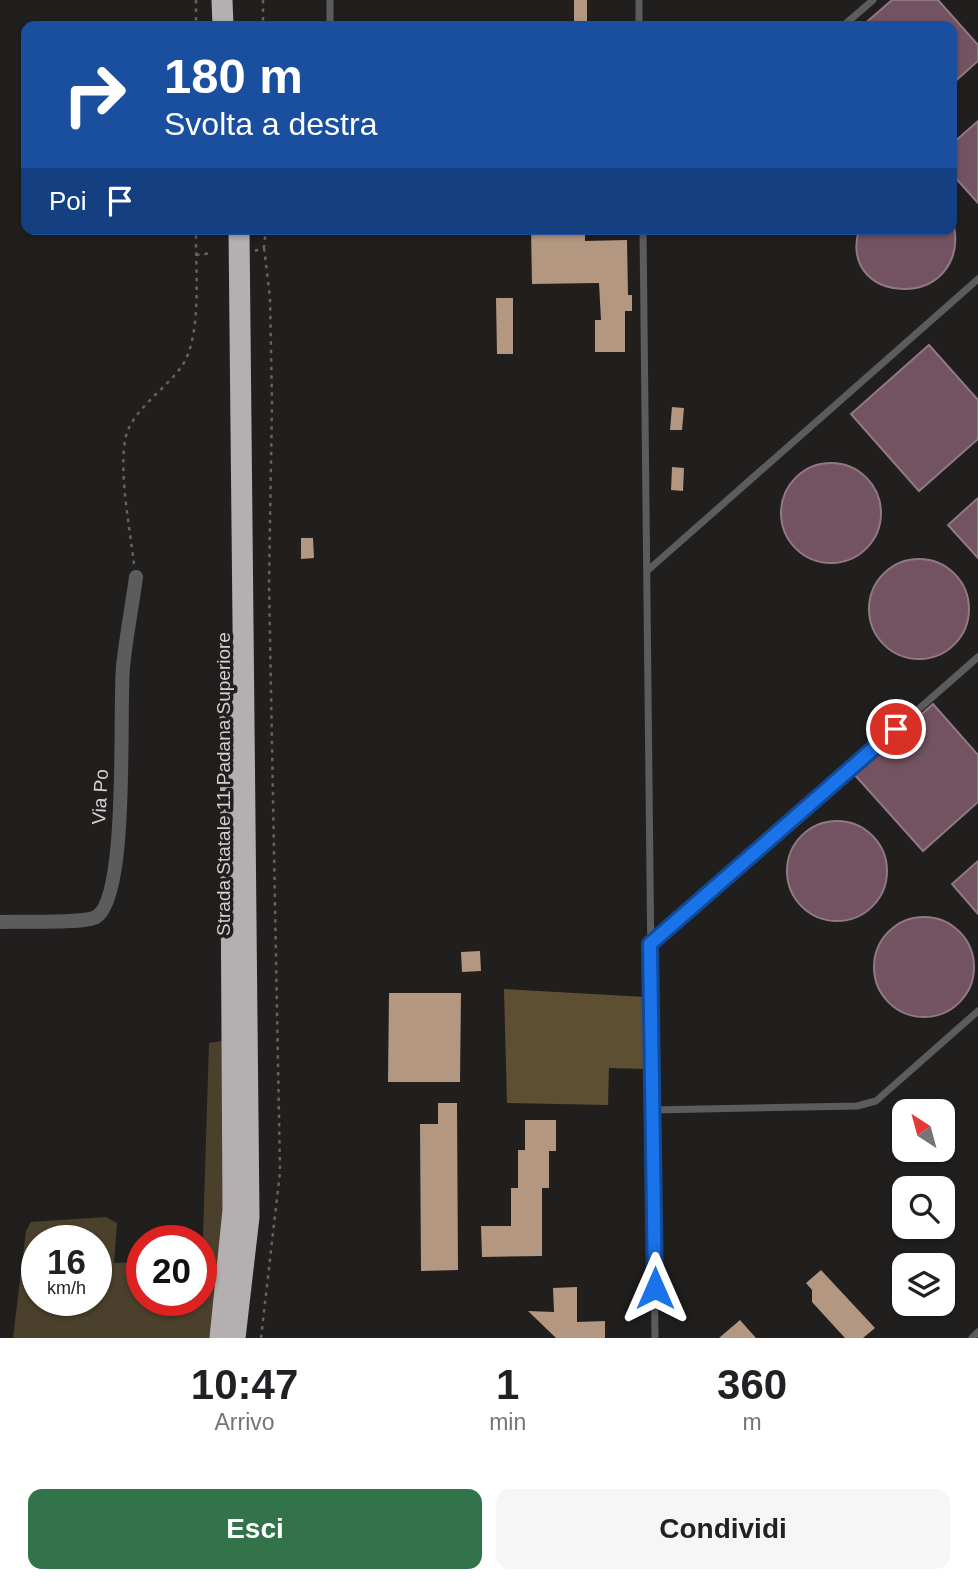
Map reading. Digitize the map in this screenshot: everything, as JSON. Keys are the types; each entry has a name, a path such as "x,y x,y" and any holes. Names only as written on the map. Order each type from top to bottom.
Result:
{"highway":[{"path":"222,0 223,21"},
{"path":"236,0 236,21"},
{"name":"Strada Statale 11 Padana Superiore","path":"220,1338 233,1210 225,235"},
{"name":"Strada Statale 11 Padana Superiore","path":"235,1338 249,1217 239,235"}],"street":[{"name":"Via Po","path":"0,922 88,919 104,910 110,900 121,781 123,668 136,577"}],"lane":[{"path":"330,0 330,21"},
{"path":"639,0 639,21"},
{"path":"849,21 873,0"},
{"path":"643,235 655,1338"},
{"path":"647,571 978,279"},
{"path":"650,944 978,657"},
{"path":"653,1110 857,1106 876,1101 978,1011"},
{"path":"972,1338 978,1332"}],"path":[{"path":"196,0 196,21"},
{"path":"263,0 263,21"},
{"path":"136,577 125,484 126,435 182,366 190,351 195,322 196,235"},
{"path":"261,1338 280,1172 269,584 272,389 265,235"},
{"path":"254,251 264,247"},
{"path":"196,255 212,253"}],"shaded area":[{"path":"892,0 938,0 957,21 868,21"},
{"path":"957,21 978,45 978,61 957,80"},
{"path":"978,121 978,203 957,180 957,140"},
{"path":"859,235 954,235 955,248 945,270 928,284 907,289 885,286 867,275 857,256"},
{"path":"929,345 978,400 978,439 919,491 851,414"},
{"path":"831,463 859,471 873,485 881,513 873,541 859,555 831,563 803,555 789,541 781,513 789,485 803,471"},
{"path":"978,498 978,558 948,525"},
{"path":"919,559 947,567 961,581 969,609 961,637 947,651 919,659 891,651 877,637 869,609 877,581 891,567"},
{"path":"933,704 978,755 978,802 923,851 854,774"},
{"path":"837,821 865,829 879,843 887,871 879,899 865,913 837,921 809,913 795,899 787,871 795,843 809,829"},
{"path":"978,861 978,914 952,884"},
{"path":"924,917 952,925 966,939 974,967 966,995 952,1009 924,1017 896,1009 882,995 874,967 882,939 896,925"},
{"path":"504,989 645,997 647,1069 609,1068 608,1105 507,1103"},
{"path":"226,1040 223,1244 217,1295 217,1225 203,1225 209,1043"},
{"path":"106,1217 117,1223 114,1263 126,1263 126,1316 215,1316 212,1338 13,1338 21,1272 21,1316 112,1316 112,1225 29,1225 31,1222"}],"building":[{"path":"574,0 587,0 587,21 574,21"},
{"path":"531,235 585,235 585,241 627,240 628,295 632,295 632,311 625,311 625,352 595,352 595,320 601,320 599,283 532,284"},
{"path":"496,298 513,298 513,354 497,354"},
{"path":"672,407 684,408 682,430 670,430"},
{"path":"672,467 684,468 683,491 671,490"},
{"path":"301,538 313,538 314,558 301,559"},
{"path":"480,951 481,971 462,972 461,952"},
{"path":"389,993 461,993 460,1082 388,1082"},
{"path":"438,1103 457,1103 458,1270 421,1271 420,1124 438,1124"},
{"path":"525,1120 556,1120 556,1151 549,1151 549,1188 542,1188 542,1256 482,1257 481,1226 511,1226 511,1188 518,1188 518,1150 525,1150"},
{"path":"821,1270 875,1328 863,1338 845,1338 812,1302 812,1290 806,1283"},
{"path":"577,1287 577,1322 605,1321 605,1338 556,1338 528,1311 554,1312 553,1288"},
{"path":"740,1320 756,1338 719,1338"}],"route":[{"path":"655,1288 650,944 896,729"}]}
